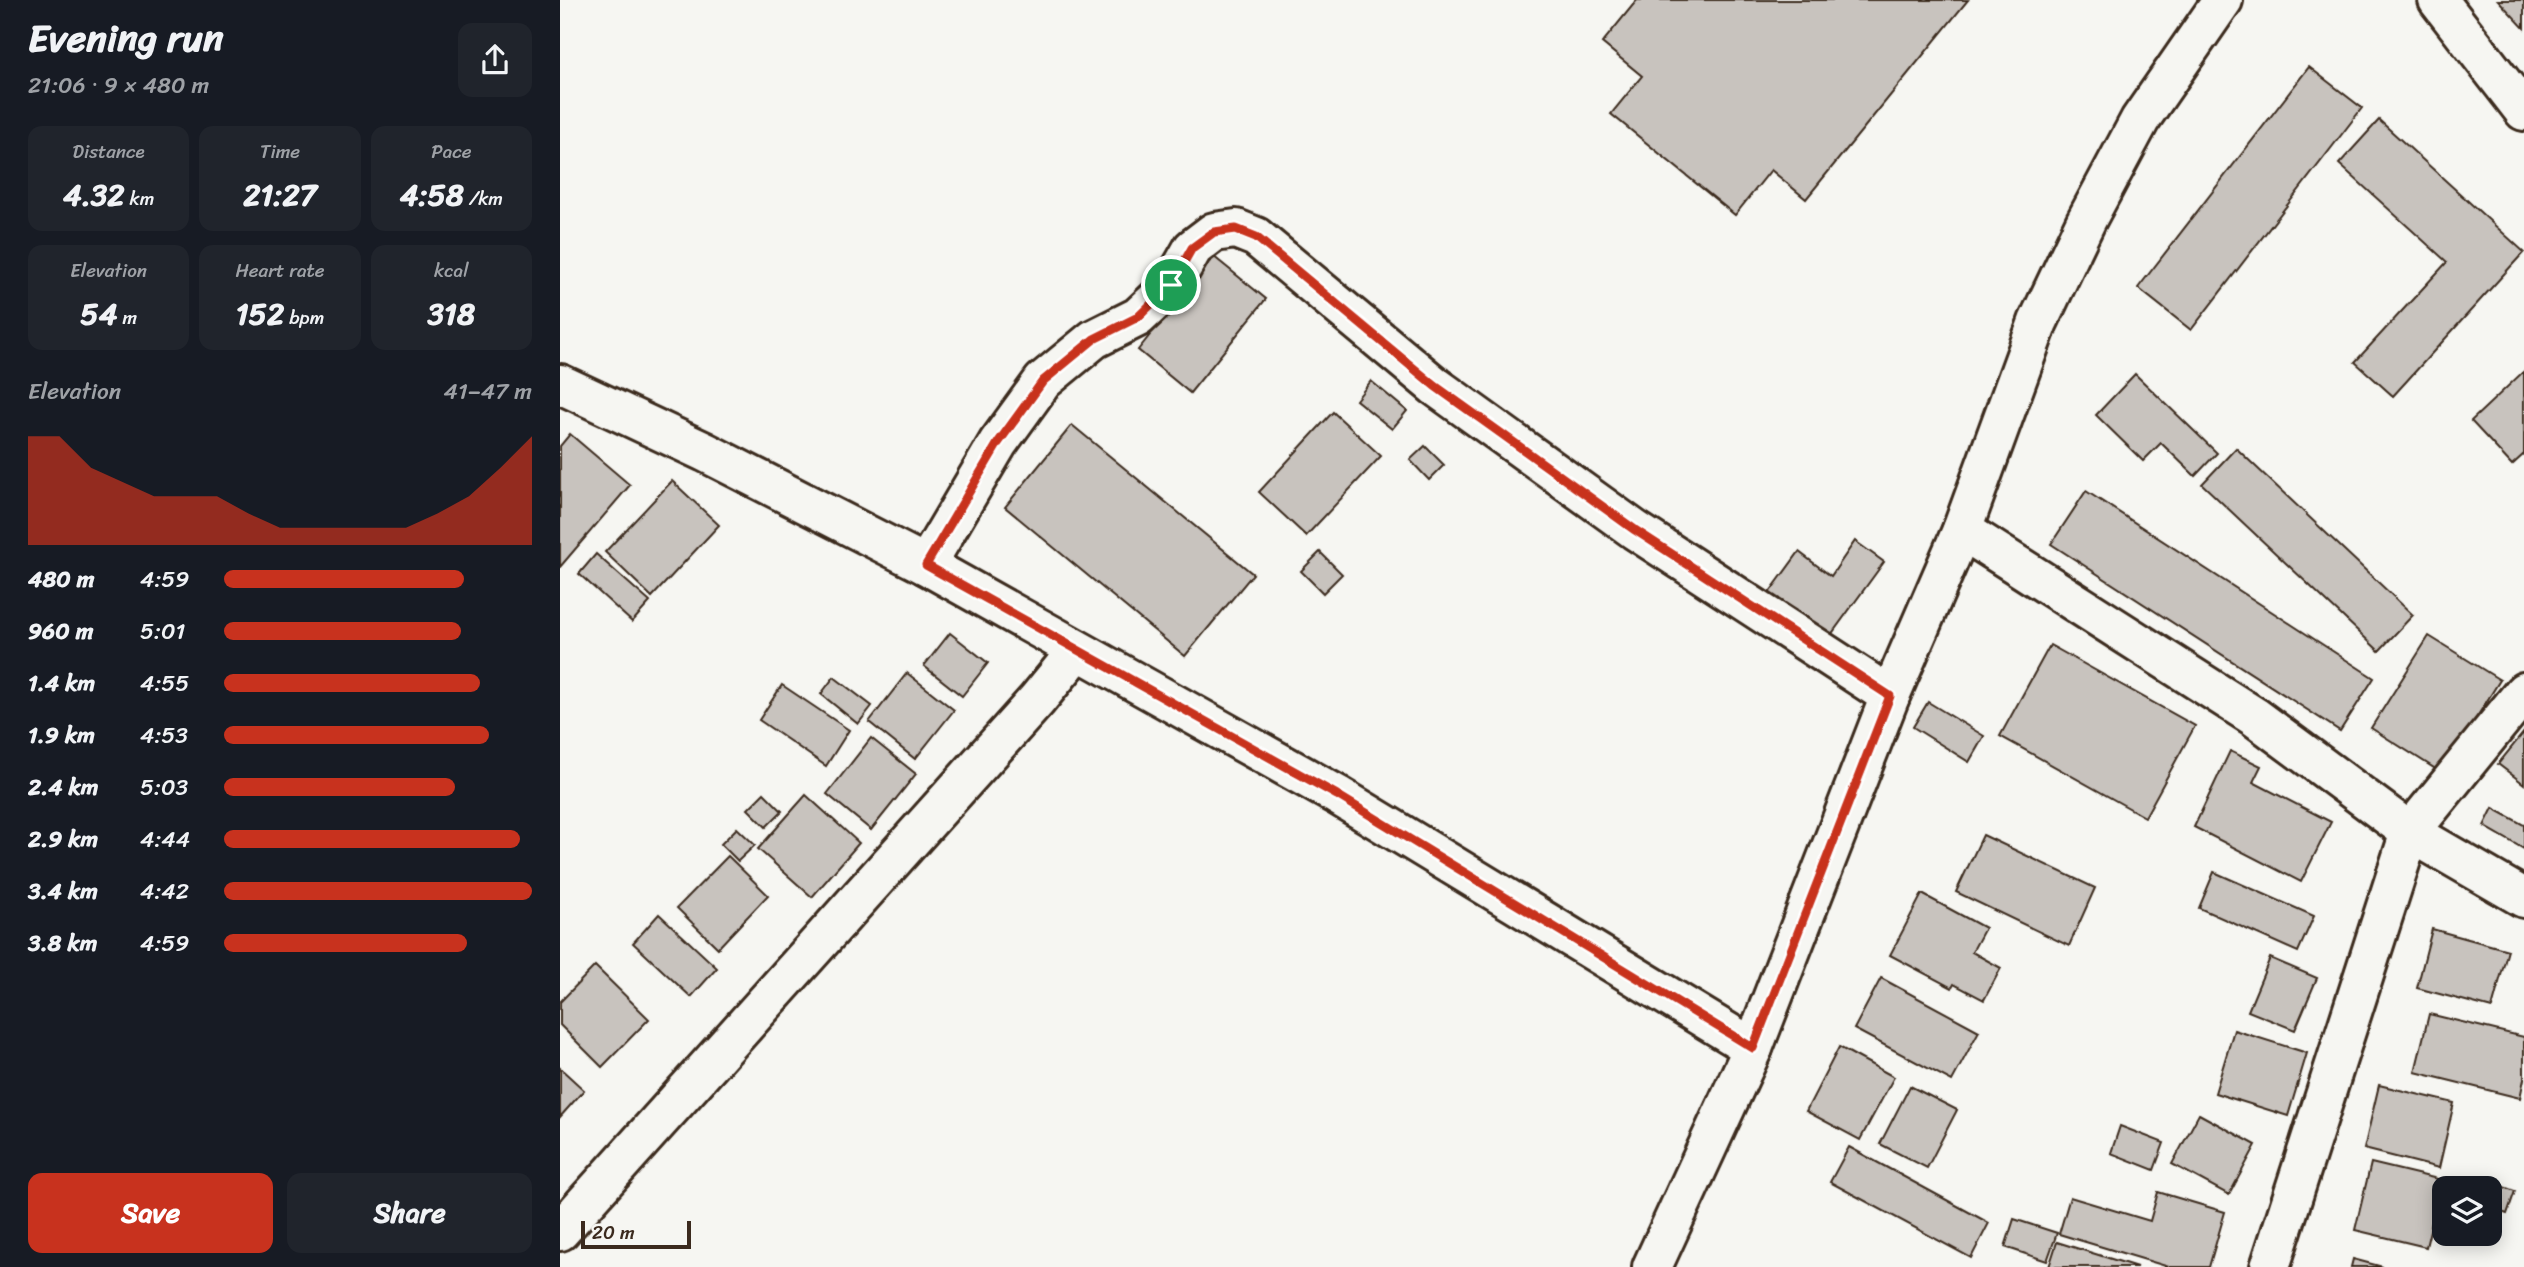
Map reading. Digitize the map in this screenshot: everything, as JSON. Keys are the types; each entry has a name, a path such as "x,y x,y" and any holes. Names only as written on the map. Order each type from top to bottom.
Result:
{"street":[{"path":"1652,1267 1753,1048 1890,696 1962,530 2038,323 2086,221 2140,120 2223,0"},
{"path":"2438,0 2524,111"},
{"path":"926,565 998,443 1043,381 1094,339 1138,317 1171,285 1192,248 1214,232 1236,229 1256,237 1435,386 1635,530 1890,696"},
{"path":"560,384 705,452 926,565 1337,795 1753,1048"},
{"path":"1962,530 2255,717 2410,832 2524,898"},
{"path":"560,1231 1037,700 1077,651"},
{"path":"2270,1267 2410,832 2524,692"}],"building":[{"path":"1637,0 1968,0 1806,199 1771,170 1735,215 1611,114 1642,76 1602,43"},
{"path":"2498,0 2524,0 2524,28"},
{"path":"2309,67 2362,108 2191,330 2138,288"},
{"path":"2379,120 2524,252 2393,396 2355,362 2447,262 2339,164"},
{"path":"1213,256 1266,299 1190,393 1138,350"},
{"path":"2524,371 2524,454 2512,465 2471,421"},
{"path":"2135,374 2217,453 2195,476 2161,443 2143,461 2096,415"},
{"path":"1371,381 1407,411 1392,429 1356,400"},
{"path":"1333,412 1381,456 1306,536 1259,492"},
{"path":"1072,425 1253,574 1185,656 1005,507"},
{"path":"570,434 630,485 560,567 560,446"},
{"path":"1425,446 1444,465 1429,480 1410,460"},
{"path":"2236,448 2413,615 2379,651 2202,484"},
{"path":"672,481 719,525 652,597 605,552"},
{"path":"2086,491 2374,678 2340,731 2051,544"},
{"path":"1855,541 1884,562 1825,643 1764,600 1799,552 1831,576"},
{"path":"1320,552 1342,574 1323,593 1301,571"},
{"path":"596,554 650,602 632,622 579,574"},
{"path":"950,633 988,663 962,696 924,666"},
{"path":"2429,636 2500,680 2442,773 2371,728"},
{"path":"2050,645 2195,726 2145,817 2000,736"},
{"path":"907,673 954,710 915,759 869,722"},
{"path":"834,677 872,706 858,724 821,694"},
{"path":"782,685 849,730 826,766 759,720"},
{"path":"1928,702 1984,736 1969,762 1913,727"},
{"path":"2524,732 2524,784 2498,764"},
{"path":"871,738 916,774 871,830 827,794"},
{"path":"2230,751 2261,766 2253,782 2331,822 2301,882 2194,827"},
{"path":"764,793 782,811 766,827 748,809"},
{"path":"806,795 859,843 812,897 758,849"},
{"path":"2493,808 2524,825 2524,849 2484,826"},
{"path":"737,828 755,845 738,861 721,844"},
{"path":"1983,835 2095,888 2069,946 1956,892"},
{"path":"728,856 768,895 718,948 677,908"},
{"path":"2214,872 2314,916 2298,952 2199,908"},
{"path":"1922,894 1985,928 1972,952 2001,968 1984,1000 1954,984 1952,988 1890,955"},
{"path":"659,914 717,968 691,997 633,943"},
{"path":"2432,929 2508,950 2492,1008 2417,988"},
{"path":"2270,958 2317,978 2295,1030 2248,1011"},
{"path":"595,966 649,1019 602,1067 560,1025 560,1002"},
{"path":"1881,978 1979,1031 1952,1081 1854,1029"},
{"path":"2429,1014 2524,1037 2524,1079 2520,1098 2415,1072"},
{"path":"2234,1030 2307,1053 2288,1116 2215,1093"},
{"path":"1839,1047 1894,1077 1860,1140 1806,1111"},
{"path":"560,1068 584,1090 560,1117"},
{"path":"2379,1085 2454,1103 2439,1168 2364,1149"},
{"path":"1910,1086 1957,1110 1927,1168 1880,1144"},
{"path":"2199,1114 2256,1145 2229,1195 2172,1164"},
{"path":"2120,1126 2164,1143 2154,1170 2111,1153"},
{"path":"1849,1147 1989,1223 1971,1258 1830,1182"},
{"path":"2371,1163 2432,1178 2432,1222 2426,1247 2355,1230"},
{"path":"2502,1186 2515,1191 2507,1214 2502,1212"},
{"path":"2158,1192 2225,1212 2209,1267 2169,1267 2059,1234 2070,1197 2150,1221"},
{"path":"2014,1219 2057,1233 2047,1261 2005,1247"},
{"path":"2057,1242 2137,1267 2049,1267"},
{"path":"2353,1259 2383,1267 2351,1267"}],"route":[{"path":"1236,229 1256,237 1435,386 1635,530 1890,696 1753,1048 1337,795 926,565 998,443 1043,381 1094,339 1138,317 1171,285 1192,248 1214,232 1236,229"}]}
